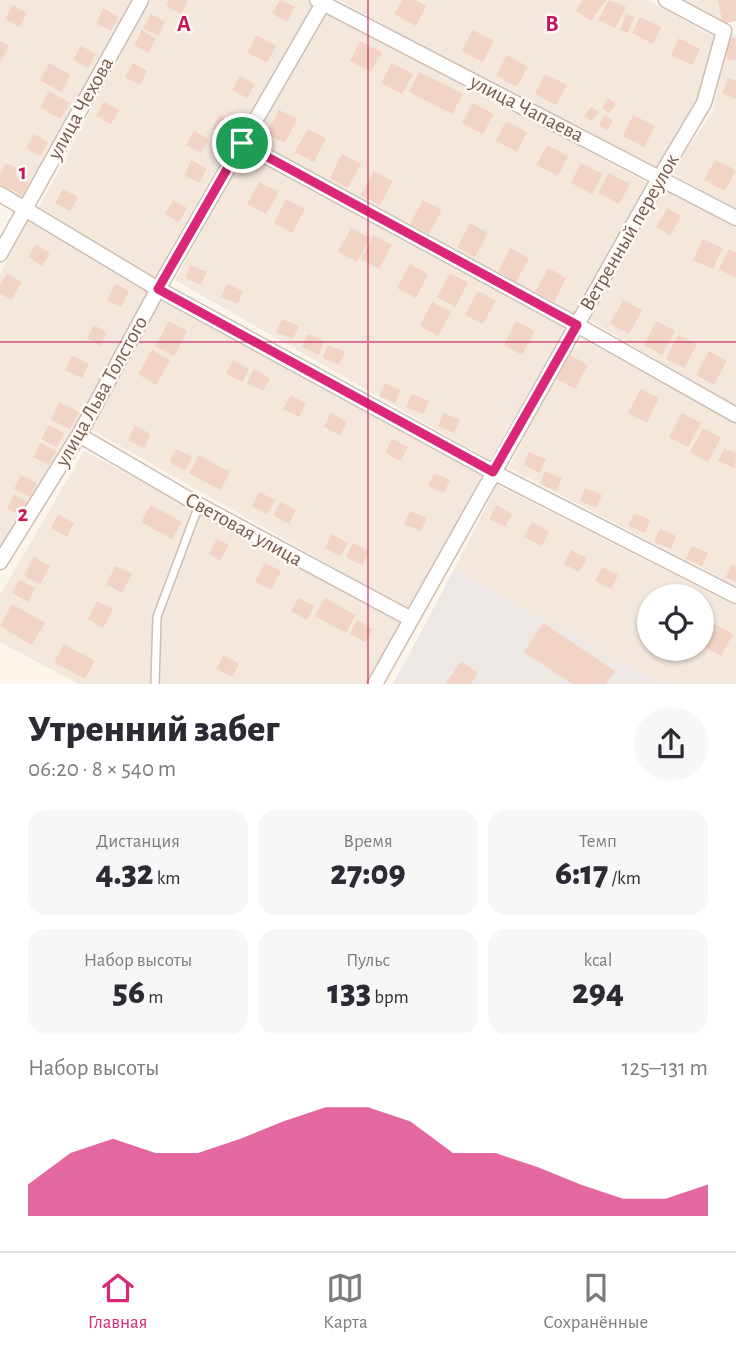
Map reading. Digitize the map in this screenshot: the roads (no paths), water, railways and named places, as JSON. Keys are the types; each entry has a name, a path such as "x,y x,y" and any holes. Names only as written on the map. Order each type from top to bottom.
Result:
{"street":[{"name":"улица Чехова","path":"0,254 141,0"},
{"name":"Ветренный переулок","path":"374,684 704,103 724,31 666,0"},
{"name":"улица Льва Толстого","path":"0,562 79,435 158,289 322,1"},
{"name":"улица Чапаева","path":"322,1 736,218"},
{"path":"242,143 577,325 736,415"},
{"path":"0,194 158,289 493,472 736,596"},
{"name":"Световая улица","path":"79,435 199,505 411,619"}],"lane":[{"path":"155,684 157,617 199,505"}]}
